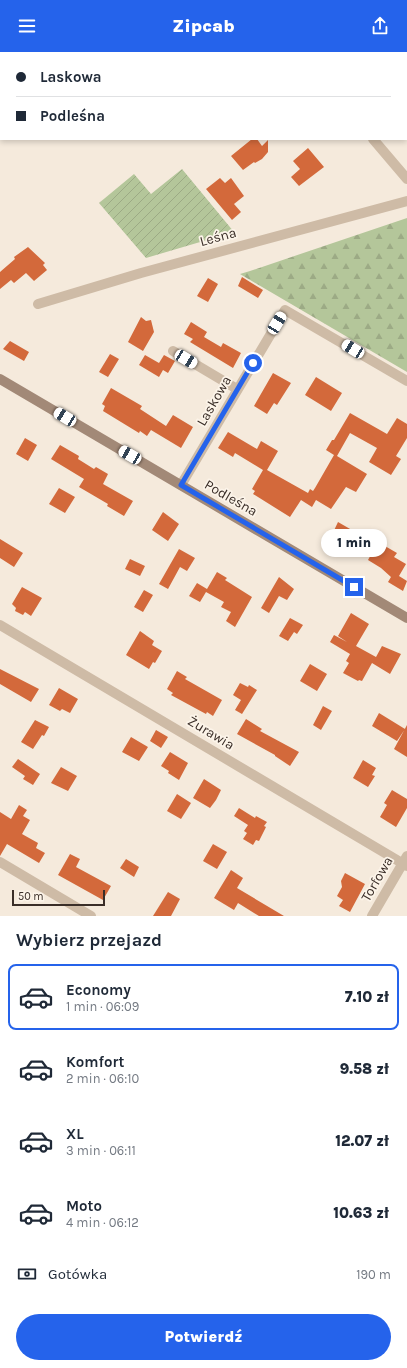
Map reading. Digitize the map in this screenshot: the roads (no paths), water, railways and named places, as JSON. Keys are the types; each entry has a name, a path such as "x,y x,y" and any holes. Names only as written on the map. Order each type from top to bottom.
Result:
{"street":[{"path":"374,140 407,179"},
{"name":"Leśna","path":"38,304 141,273 407,201"},
{"name":"Laskowa","path":"181,485 285,310 407,381"},
{"path":"173,351 237,389"},
{"name":"Podleśna","path":"0,379 407,618"},
{"name":"Żurawia","path":"0,625 406,862"},
{"path":"0,862 91,916"},
{"name":"Torfowa","path":"372,916 406,862"}]}
